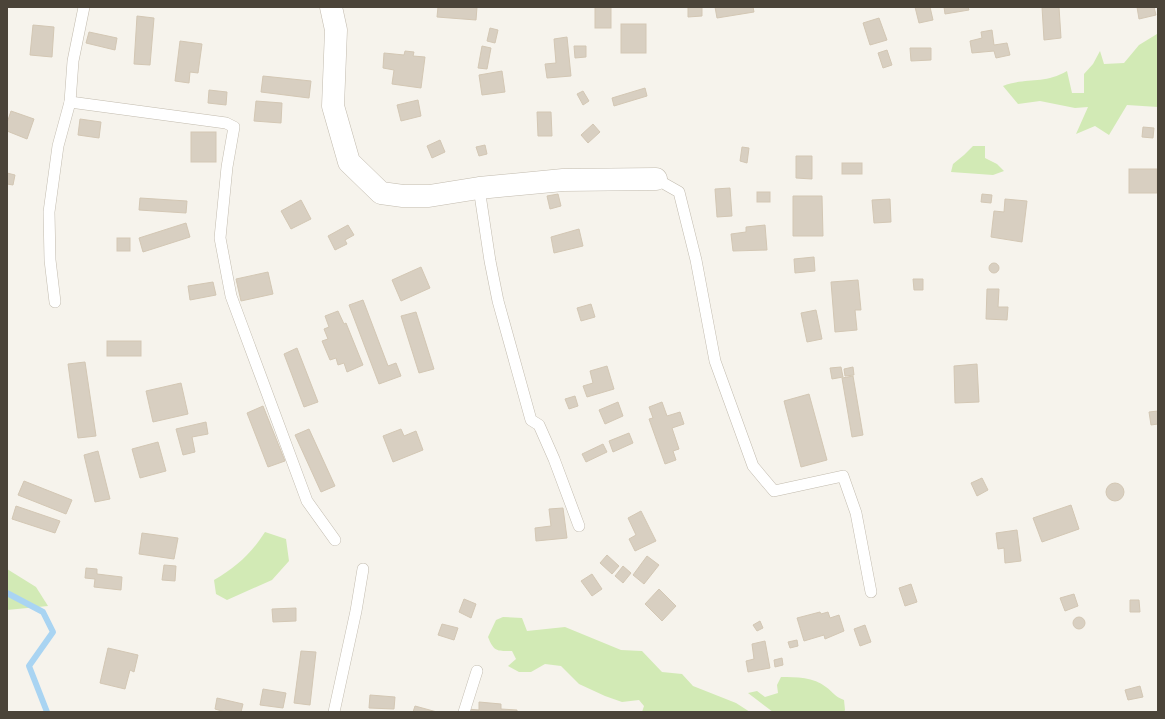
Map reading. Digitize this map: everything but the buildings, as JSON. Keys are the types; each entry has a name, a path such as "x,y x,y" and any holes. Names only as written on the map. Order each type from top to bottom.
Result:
{"street":[{"path":"331,7 336,30 333,106 349,162 381,193 403,196 429,196 479,188 563,180 656,179"}],"lane":[{"path":"55,302 50,260 49,212 58,146 70,102 73,61 84,7"},
{"path":"70,102 226,123 234,127 227,167 220,238 231,296 307,502 335,540"},
{"path":"656,179 679,192 696,260 715,361 753,466 774,491 843,476 856,513 871,592"},
{"path":"479,188 490,262 498,302 531,420 539,425 551,452 579,526"},
{"path":"334,712 356,611 363,569"},
{"path":"464,712 477,671"}],"green space":[{"path":"1157,34 1158,107 1127,105 1109,135 1095,126 1076,134 1088,107 1075,108 1040,101 1018,104 1003,86 1011,83 1042,80 1067,71 1072,93 1084,93 1084,74 1093,64 1100,51 1104,64 1124,63 1139,45"},
{"path":"973,146 985,146 985,158 997,164 1004,171 993,175 951,172 953,164"},
{"path":"265,532 286,539 289,561 272,580 227,600 216,594 214,580 242,559 254,547"},
{"path":"7,569 36,587 48,606 7,610"},
{"path":"503,617 522,618 527,631 565,627 621,650 642,651 662,672 682,674 693,686 736,703 750,712 642,712 644,706 639,700 622,702 605,696 579,684 561,666 545,664 531,672 519,672 508,666 516,659 512,651 497,650 492,646 488,637 496,620"},
{"path":"781,677 805,678 816,681 844,700 844,712 773,712 748,693 757,691 765,697 778,693 777,685"}],"waterway":[{"path":"7,593 43,612 53,632 29,666 47,712"}]}
